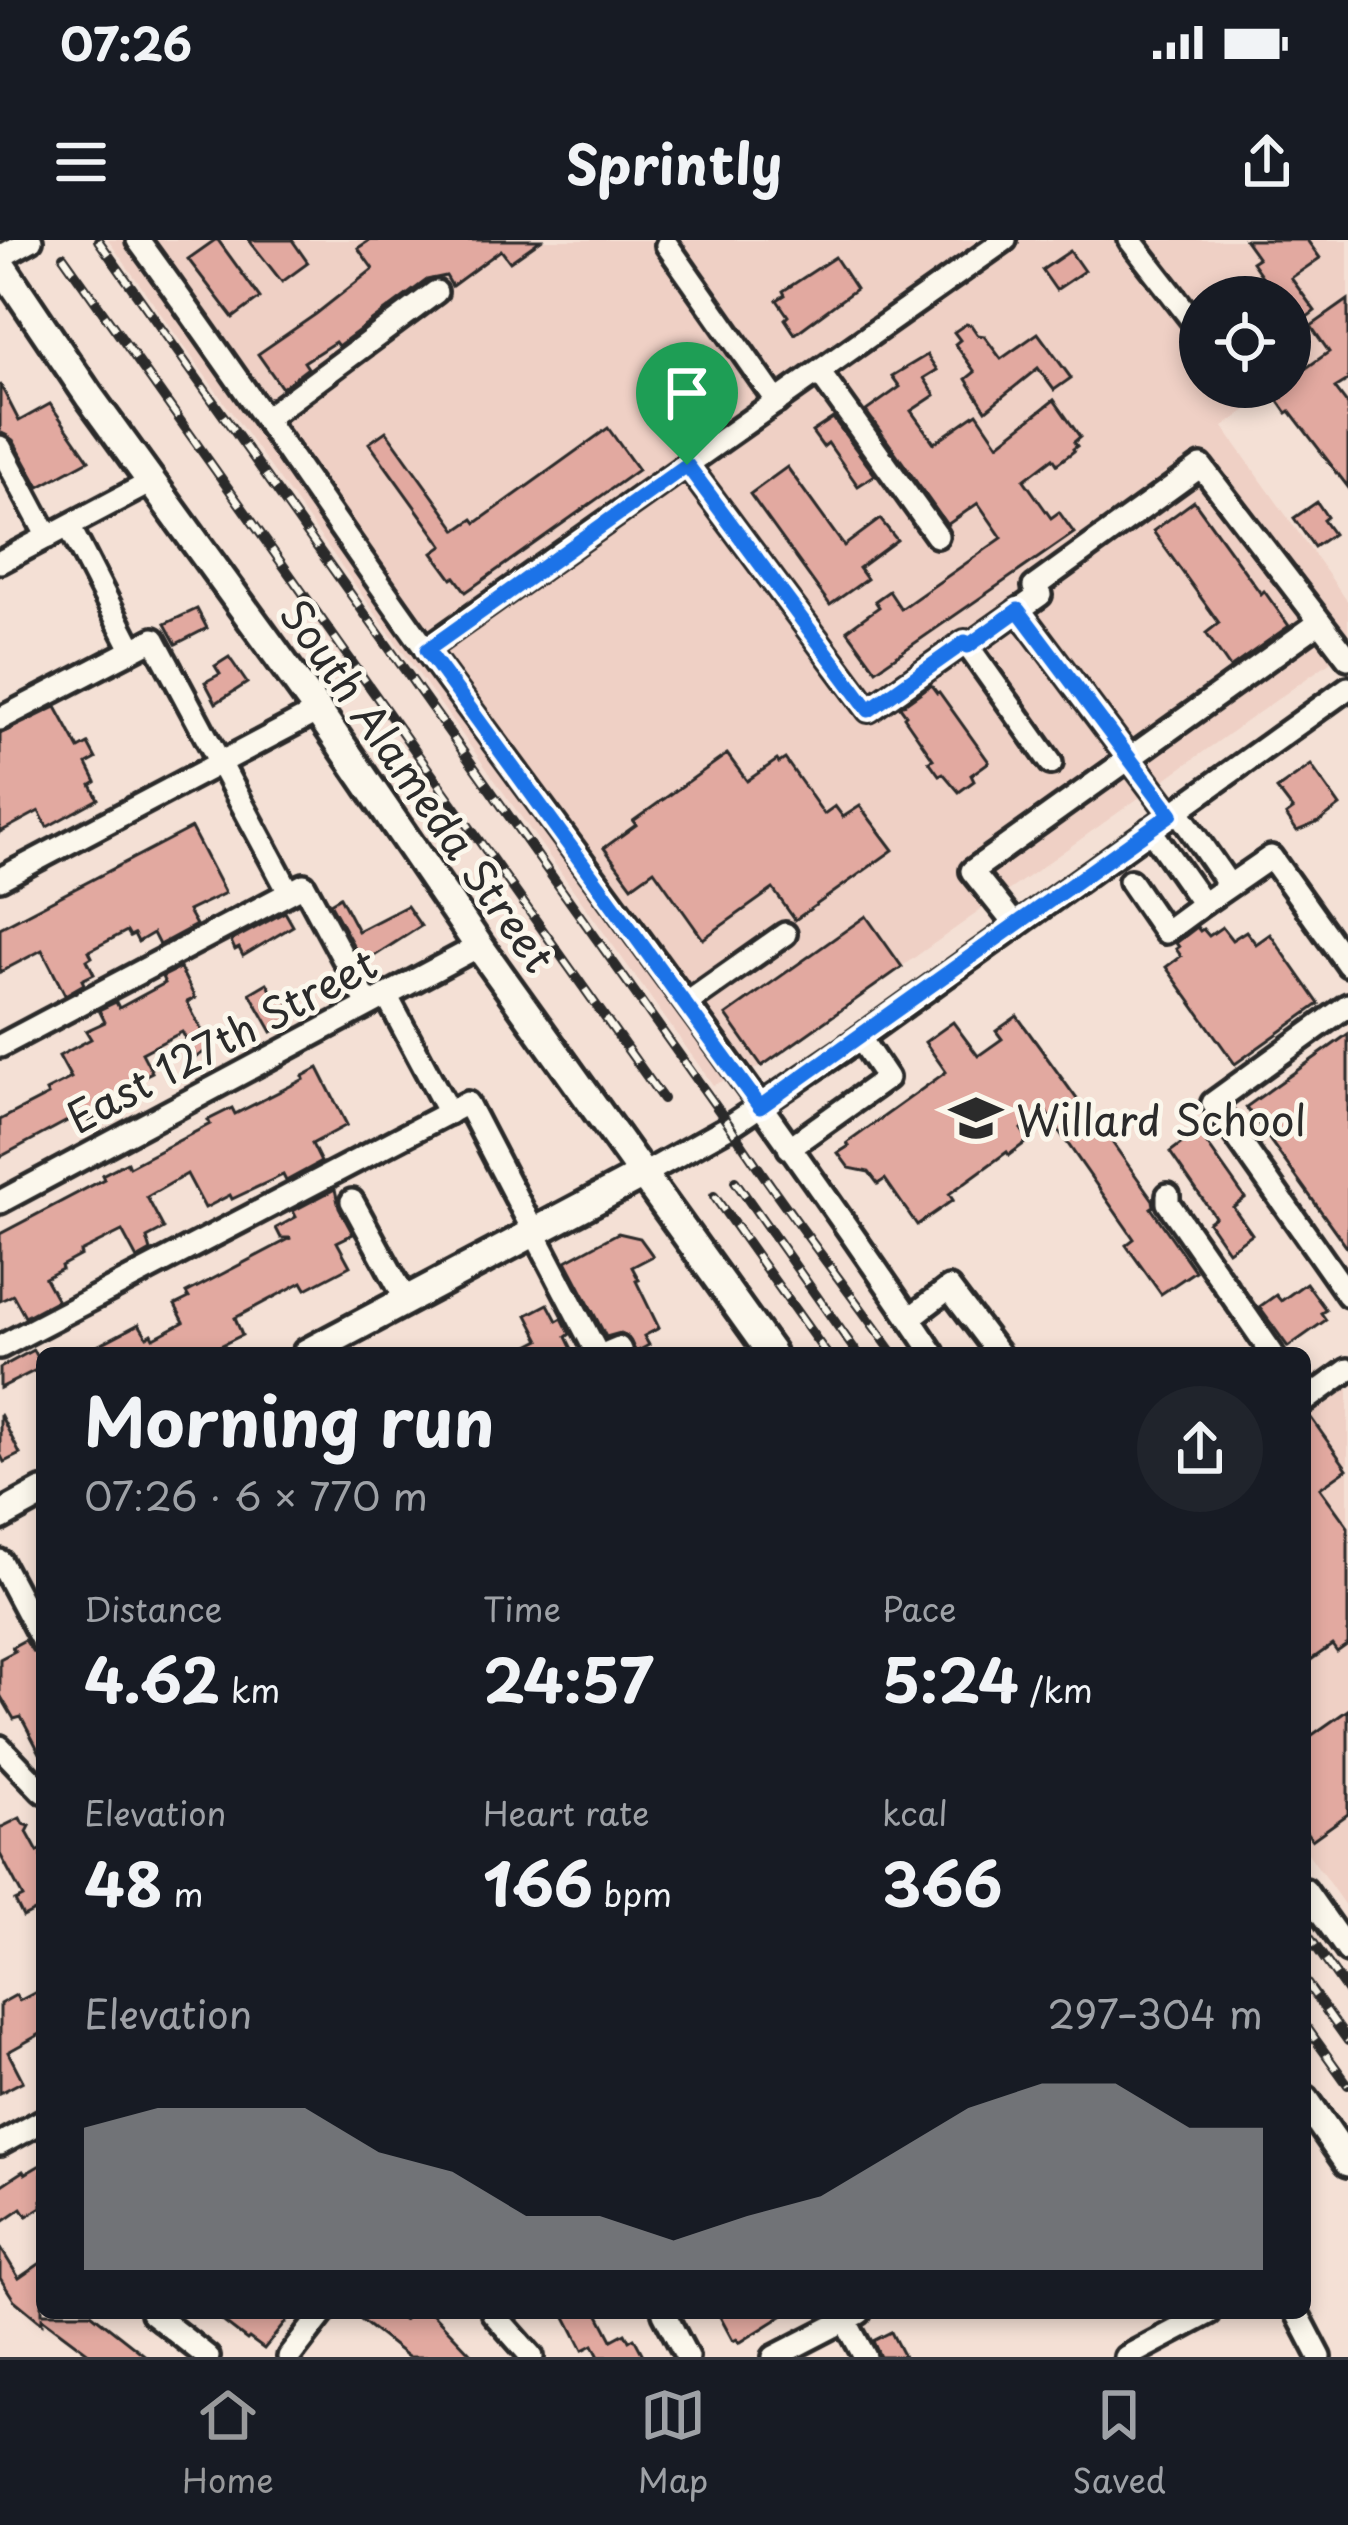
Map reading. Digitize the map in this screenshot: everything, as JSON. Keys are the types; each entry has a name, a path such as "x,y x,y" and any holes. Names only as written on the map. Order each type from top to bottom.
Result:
{"main road":[{"name":"South Alameda Street","path":"0,261 89,396 767,1347"},
{"path":"318,1347 644,1174"},
{"path":"0,1516 36,1496"},
{"path":"1311,2109 1348,2162"}],"street":[{"path":"138,240 929,1347"},
{"path":"427,650 1005,240"},
{"path":"0,261 28,242"},
{"path":"1143,244 1179,298"},
{"path":"667,245 777,402"},
{"path":"265,419 436,292"},
{"path":"819,372 937,536"},
{"path":"0,447 132,649"},
{"path":"687,465 869,710 965,642 1051,763"},
{"path":"968,646 1040,595 1034,586 1201,466 1348,658"},
{"path":"0,562 153,481"},
{"path":"1018,610 1229,885"},
{"path":"1016,926 972,871 1320,622"},
{"path":"0,719 154,639 289,892"},
{"path":"644,1174 760,1107 860,1038 1348,688"},
{"path":"0,879 318,712"},
{"path":"1150,830 1203,904"},
{"path":"1130,881 1165,932 1270,857 1348,964"},
{"path":"0,1046 304,885 449,1112"},
{"path":"687,1004 785,934"},
{"name":"East 127th Street","path":"0,1202 479,946"},
{"path":"1348,1005 1213,1103 1348,1295"},
{"path":"789,1148 887,1078 860,1038"},
{"path":"0,1346 467,1103 594,1347"},
{"path":"1168,1195 1168,1203 1268,1347"},
{"path":"352,1201 406,1300"},
{"path":"910,1318 949,1288 993,1347"},
{"path":"1311,1397 1348,1370"},
{"path":"0,1561 36,1629"},
{"path":"0,1747 36,1785"},
{"path":"1311,1899 1348,1952"},
{"path":"0,2144 36,2124"},
{"path":"160,2319 208,2357"},
{"path":"289,2357 318,2319"},
{"path":"498,2319 532,2357"},
{"path":"667,2319 687,2357"},
{"path":"1126,2357 1198,2319"},
{"path":"1300,2319 1320,2357"},
{"path":"780,2356 846,2320"},
{"path":"846,2320 851,2357"},
{"path":"846,2320 865,2357"}],"shaded area":[{"path":"108,240 1348,240 1348,338 1311,364 1311,276 1179,276 1179,408 1250,408 1223,427 1348,602 1348,649 762,1066 713,1085"},
{"path":"1348,1385 1348,1910 1311,1858 1311,1412"}],"building":[{"path":"215,240 260,298 233,318 188,259"},
{"path":"249,240 292,240 308,263 282,282"},
{"path":"370,240 541,240 510,262 501,250 452,286 446,276 427,280 338,346 335,342 304,362 308,368 282,388 258,354 373,269 358,248"},
{"path":"1245,240 1307,240 1320,258 1294,276 1262,276 1252,262 1258,258"},
{"path":"1070,251 1084,271 1056,290 1042,270"},
{"path":"835,257 856,289 795,334 777,300 785,295 783,291"},
{"path":"1348,300 1348,380 1335,388 1348,405 1348,487 1284,408 1311,408 1311,365 1329,352 1311,326"},
{"path":"966,324 984,336 1001,359 1038,333 1071,378 1054,390 1038,368 986,410 966,379 975,372 955,344 960,340 954,332"},
{"path":"927,355 937,370 924,378 935,395 911,411 934,443 977,413 998,444 1054,400 1080,437 1074,442 1077,446 1057,464 1053,458 1024,480 1051,518 1059,512 1074,533 876,670 847,630 879,607 875,601 889,591 901,609 1002,538 978,503 947,525 866,411 900,387 892,376"},
{"path":"0,384 19,421 50,404 89,460 39,487 13,440 0,432"},
{"path":"833,418 875,475 858,486 828,443 823,447 812,432"},
{"path":"608,428 638,470 466,592 433,553 443,546 369,443 386,431 457,530 473,519 476,523"},
{"path":"787,467 844,546 880,519 897,540 859,568 867,579 830,605 750,494"},
{"path":"1194,501 1289,626 1230,668 1206,633 1219,623 1153,531"},
{"path":"1317,502 1333,534 1314,547 1294,518"},
{"path":"197,609 207,628 176,644 165,624"},
{"path":"229,657 247,683 216,703 205,682 220,674 215,666"},
{"path":"931,685 989,762 959,792 929,761 933,759 900,707"},
{"path":"56,707 79,749 88,744 96,759 87,764 98,799 47,827 39,811 0,832 0,734"},
{"path":"727,754 747,781 785,759 824,814 835,806 843,817 860,806 893,850 795,920 773,889 703,939 654,870 632,886 604,848 636,825 633,821"},
{"path":"1311,765 1340,806 1297,831 1286,815 1293,810 1277,789"},
{"path":"191,828 225,893 188,911 196,925 159,945 153,933 138,942 127,931 89,951 92,957 87,960 94,974 65,995 42,950 0,972 0,928"},
{"path":"340,897 358,931 407,906 421,926 363,963 330,903"},
{"path":"285,912 293,926 243,956 239,948 235,950 231,941"},
{"path":"866,916 902,967 762,1066 726,1015"},
{"path":"1197,927 1209,936 1222,927 1232,940 1246,931 1256,944 1270,934 1319,1004 1235,1064 1166,967 1181,956 1176,943"},
{"path":"180,968 195,998 187,1002 211,1048 196,1057 182,1032 142,1053 152,1072 132,1082 137,1090 103,1107 106,1113 89,1122 84,1112 0,1157 0,1120 71,1078 59,1056 91,1039 86,1031 105,1022 99,1010 116,1002 119,1008 165,983 162,977"},
{"path":"267,983 273,994 285,996 297,1017 272,1032 250,993"},
{"path":"1017,1016 1153,1200 1151,1208 1195,1271 1161,1294 1126,1245 1134,1239 1045,1111 1021,1129 1029,1140 949,1194 953,1200 917,1225 885,1179 878,1184 869,1172 849,1168 838,1153 946,1072 925,1042 953,1022 978,1056 1002,1039 996,1031"},
{"path":"1348,1034 1348,1249 1246,1107"},
{"path":"318,1068 347,1125 312,1144 321,1162 286,1181 283,1175 205,1208 187,1174 147,1197 164,1229 147,1238 151,1251 137,1259 122,1231 80,1252 45,1278 57,1300 25,1317 13,1295 0,1301 0,1234 104,1179 102,1175 127,1162 129,1167 210,1124 208,1120 232,1108 235,1114"},
{"path":"1198,1131 1245,1198 1233,1207 1252,1234 1228,1251 1208,1222 1215,1217 1170,1152"},
{"path":"335,1189 353,1234 337,1242 350,1266 306,1289 302,1282 235,1318 242,1335 218,1347 95,1347 139,1324 147,1337 152,1334 154,1338 184,1322 175,1305 189,1298 186,1293 291,1238 281,1238 276,1228 296,1217 293,1211"},
{"path":"618,1233 640,1238 653,1256 632,1267 659,1328 644,1336 649,1345 633,1347 620,1333 606,1337 566,1261"},
{"path":"1306,1283 1326,1310 1321,1313 1326,1320 1288,1347 1259,1307 1276,1295 1281,1301"},
{"path":"548,1304 557,1321 562,1318 571,1347 527,1347 540,1340 527,1315"},
{"path":"33,1350 36,1356 36,1370 0,1388 0,1368"},
{"path":"0,1414 20,1454 4,1462 0,1454"},
{"path":"1311,1418 1347,1469 1320,1488 1348,1527 1348,1644 1337,1652 1332,1645 1311,1660"},
{"path":"25,1640 36,1653 36,1746 21,1717 14,1719 0,1695 0,1659 15,1651 12,1647"},
{"path":"1348,1710 1348,1814 1312,1840 1311,1839 1311,1736"},
{"path":"20,1818 30,1826 27,1832 36,1848 36,1910 23,1917 15,1901 23,1897 0,1854 0,1828"},
{"path":"36,1992 36,2036 8,2052 23,2081 0,2093 0,2004 16,1995 19,2001"},
{"path":"36,2168 36,2211 27,2216 22,2208 0,2223 0,2186"},
{"path":"0,2247 19,2278 36,2266 36,2318 14,2300 0,2278"},
{"path":"43,2319 99,2319 147,2357 94,2357"},
{"path":"220,2319 288,2319 264,2349"},
{"path":"360,2319 438,2319 474,2357 408,2357"},
{"path":"567,2319 601,2319 612,2340 625,2333 629,2341 634,2338 644,2357 599,2357 593,2345 583,2350"},
{"path":"721,2319 777,2319 739,2343 733,2341"},
{"path":"891,2332 904,2357 880,2357 873,2341"}],"railway":[{"path":"98,240 889,1347"},
{"path":"63,256 663,1099"},
{"path":"735,1181 853,1347"},
{"path":"714,1196 822,1347"},
{"path":"1311,1940 1348,1992"},
{"path":"1311,1989 1348,2041"},
{"path":"1311,2033 1348,2085"}],"place":[{"name":"Willard School","path":"976,1118"}],"route":[{"path":"687,465 869,710 1018,610 1171,814 760,1107 427,650 687,465"}]}
